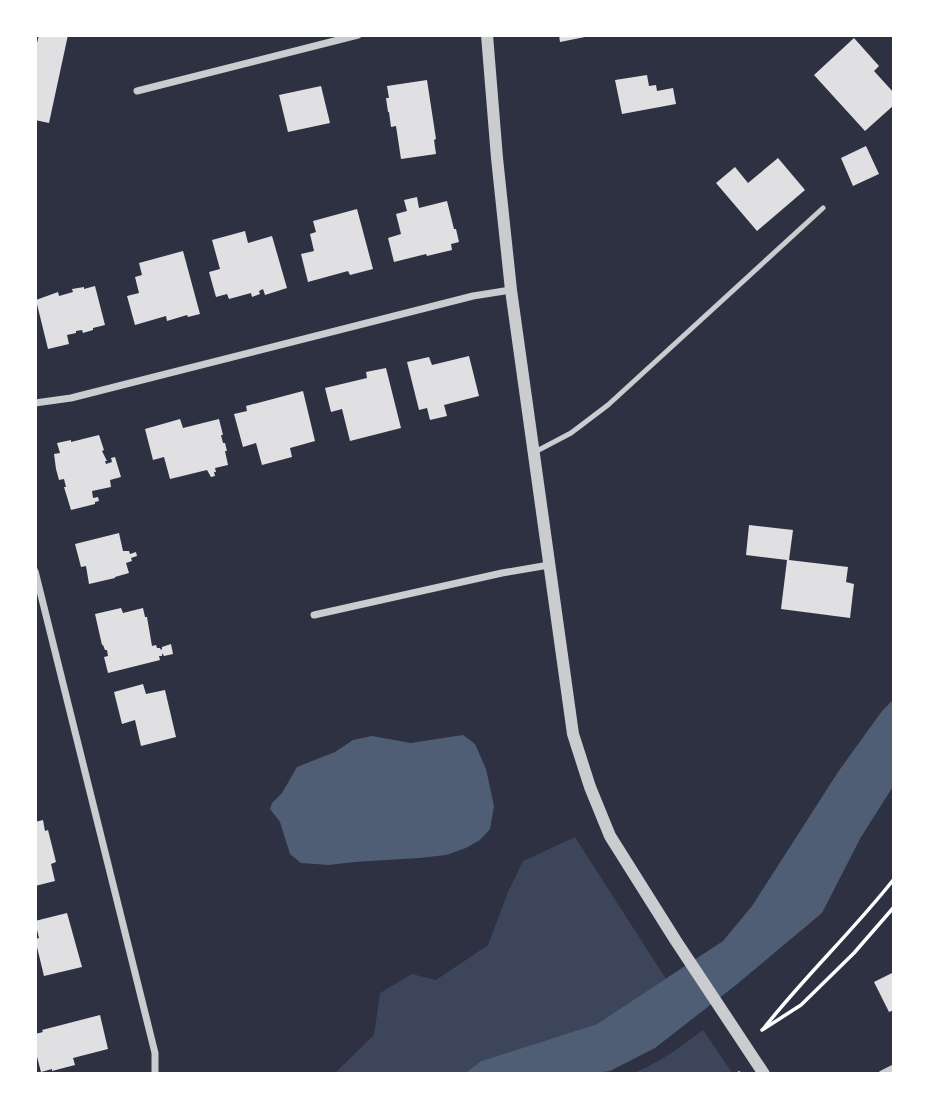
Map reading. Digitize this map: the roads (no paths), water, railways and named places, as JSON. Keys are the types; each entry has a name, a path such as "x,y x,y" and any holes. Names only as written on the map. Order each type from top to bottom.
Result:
{"street":[{"path":"137,91 358,35"},
{"path":"488,35 497,158 511,289 573,734 610,836 764,1074"},
{"path":"35,403 71,398 473,296 511,289"},
{"path":"314,615 549,565"},
{"path":"35,571 155,1054 155,1074"},
{"path":"882,1074 894,1068"}],"lane":[{"path":"533,453 570,433 608,405 823,208"}]}
